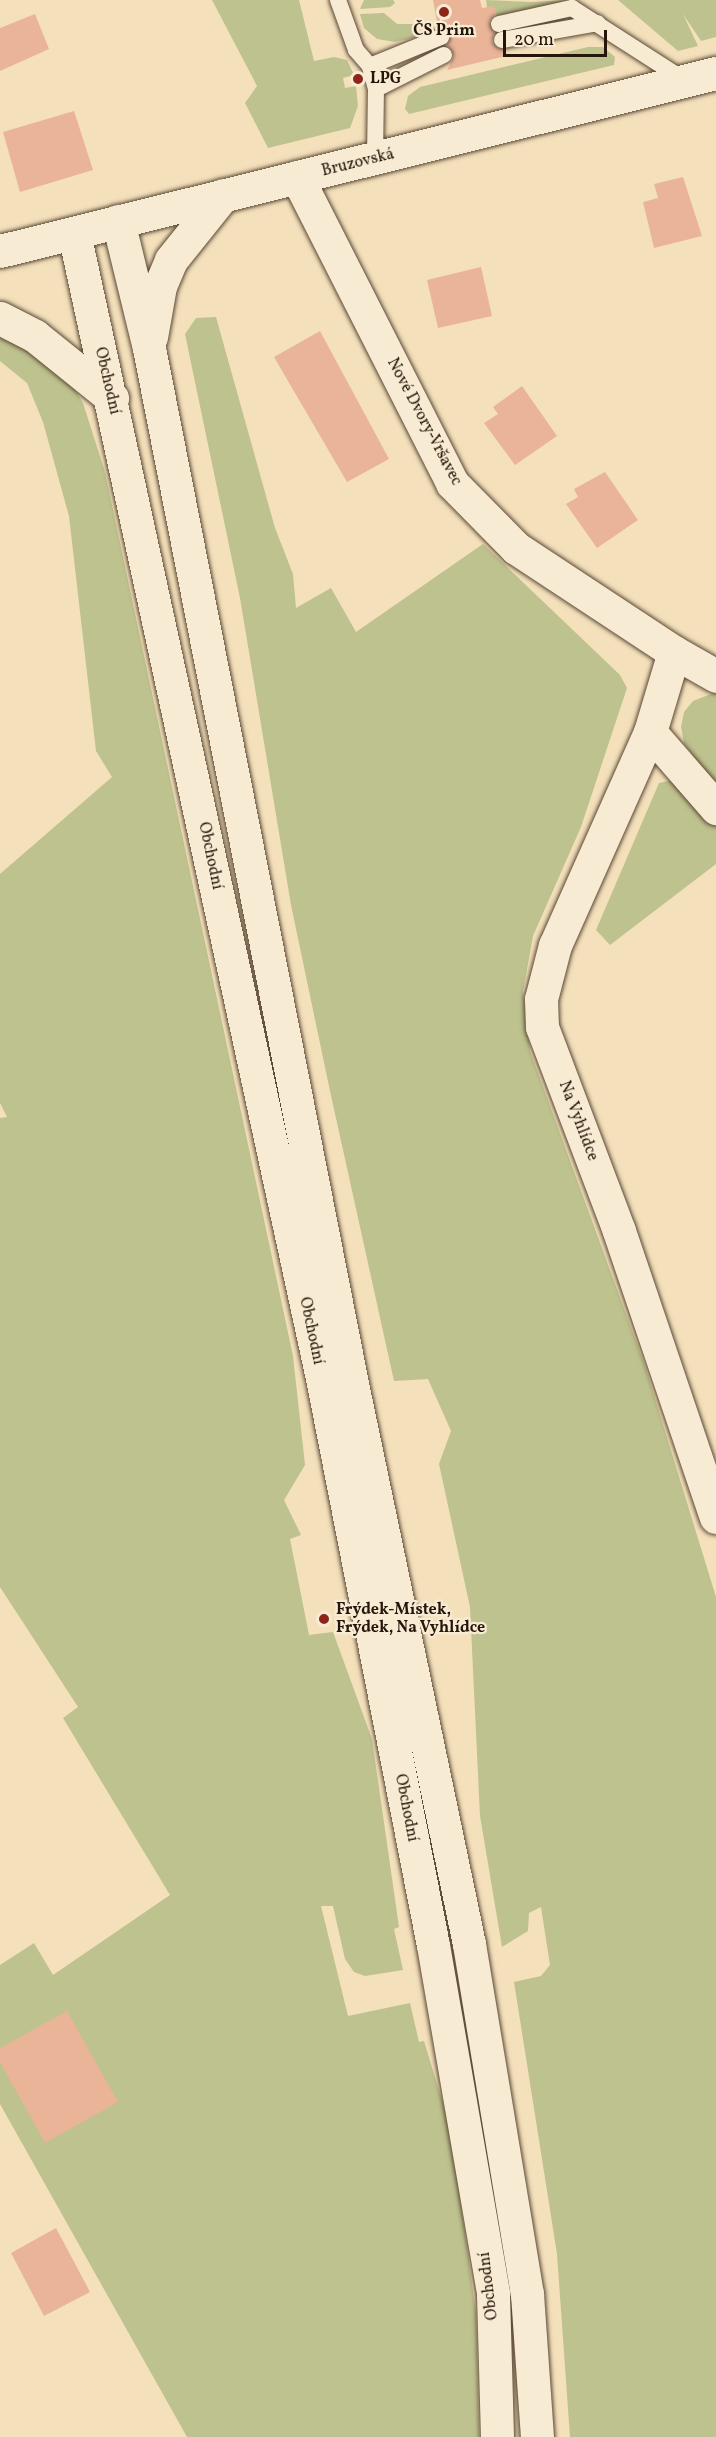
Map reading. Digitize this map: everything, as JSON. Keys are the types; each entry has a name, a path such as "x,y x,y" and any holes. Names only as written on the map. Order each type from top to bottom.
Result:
{"main road":[{"name":"Bruzovská","path":"0,251 700,77"},
{"name":"Nové Dvory-Vršavec","path":"297,177 452,483 516,548 674,652 716,676"},
{"name":"Obchodní","path":"149,348 160,286 171,260 223,195"},
{"name":"Obchodní","path":"118,221 149,348 351,1379 469,1944 527,2294 537,2437"},
{"name":"Obchodní","path":"74,233 112,399 323,1383 433,1945 493,2294 497,2437"},
{"path":"0,318 35,336 112,399"},
{"path":"674,652 650,732 716,808"},
{"name":"Na Vyhlídce","path":"650,732 555,945 544,981 542,1027 620,1231 716,1517"}],"lane":[{"path":"339,0 357,50 370,66 376,89 375,159"},
{"path":"501,32 572,8 700,77"},
{"path":"370,66 441,38"},
{"path":"376,89 444,55"}],"green space":[{"path":"212,0 299,0 314,61 334,57 347,60 354,75 343,78 345,88 356,86 358,106 350,128 268,148 245,103 257,86"},
{"path":"364,0 393,0 395,3 390,7 360,9"},
{"path":"486,0 532,2 570,0 497,18 494,7 487,7"},
{"path":"618,0 716,0 716,37 701,41 683,14 698,46 678,51"},
{"path":"384,13 397,24 414,24 417,37 395,42 377,39 364,28 360,14"},
{"path":"588,47 603,47 615,57 614,65 409,114 405,109 408,96 420,87"},
{"path":"216,317 275,528 293,574 296,608 331,588 356,632 483,544 620,675 627,688 581,827 533,936 523,991 530,1051 645,1366 716,1597 716,2437 570,2437 557,2254 514,1982 541,1976 550,1965 541,1907 529,1913 528,1931 502,1947 480,1816 470,1607 439,1464 451,1431 428,1379 394,1381 330,1091 291,905 240,598 185,334 196,318"},
{"path":"0,331 73,386 83,403 105,472 293,1356 305,1465 284,1500 301,1535 290,1539 309,1635 333,1632 372,1739 399,1927 394,1929 403,1970 365,1976 354,1972 345,1959 333,1906 321,1906 348,2016 410,2003 419,2042 424,2041 451,2130 476,2314 479,2437 187,2437 0,2104 0,1965 34,1943 53,1975 170,1895 63,1718 78,1707 0,1587 0,1118 7,1117 0,1103 0,874 112,777 96,751 69,516 43,422 27,383 0,361"},
{"path":"716,692 716,788 684,743 681,727 684,712 693,701"},
{"path":"673,780 716,822 716,864 610,945 596,930 659,783"}],"building":[{"path":"433,0 480,0 482,8 494,6 496,14 489,21 494,33 492,42 504,50 506,56 447,70 454,56 447,45 451,34 438,27"},
{"path":"35,14 49,49 0,71 0,28"},
{"path":"74,111 93,170 20,192 3,132"},
{"path":"683,177 702,236 654,248 643,202 658,198 654,184"},
{"path":"481,267 492,316 438,328 427,280"},
{"path":"320,331 389,459 347,482 274,357"},
{"path":"522,386 557,436 515,465 484,423 498,414 493,407"},
{"path":"605,472 638,520 597,548 566,504 578,497 574,489"},
{"path":"67,2011 118,2102 45,2143 0,2062 0,2048"},
{"path":"56,2228 90,2292 44,2316 11,2253"}],"place":[{"name":"ČS Prim","path":"444,12"},
{"name":"LPG","path":"358,79"},
{"name":"Frýdek-Místek, Frýdek, Na Vyhlídce","path":"324,1619"}]}
